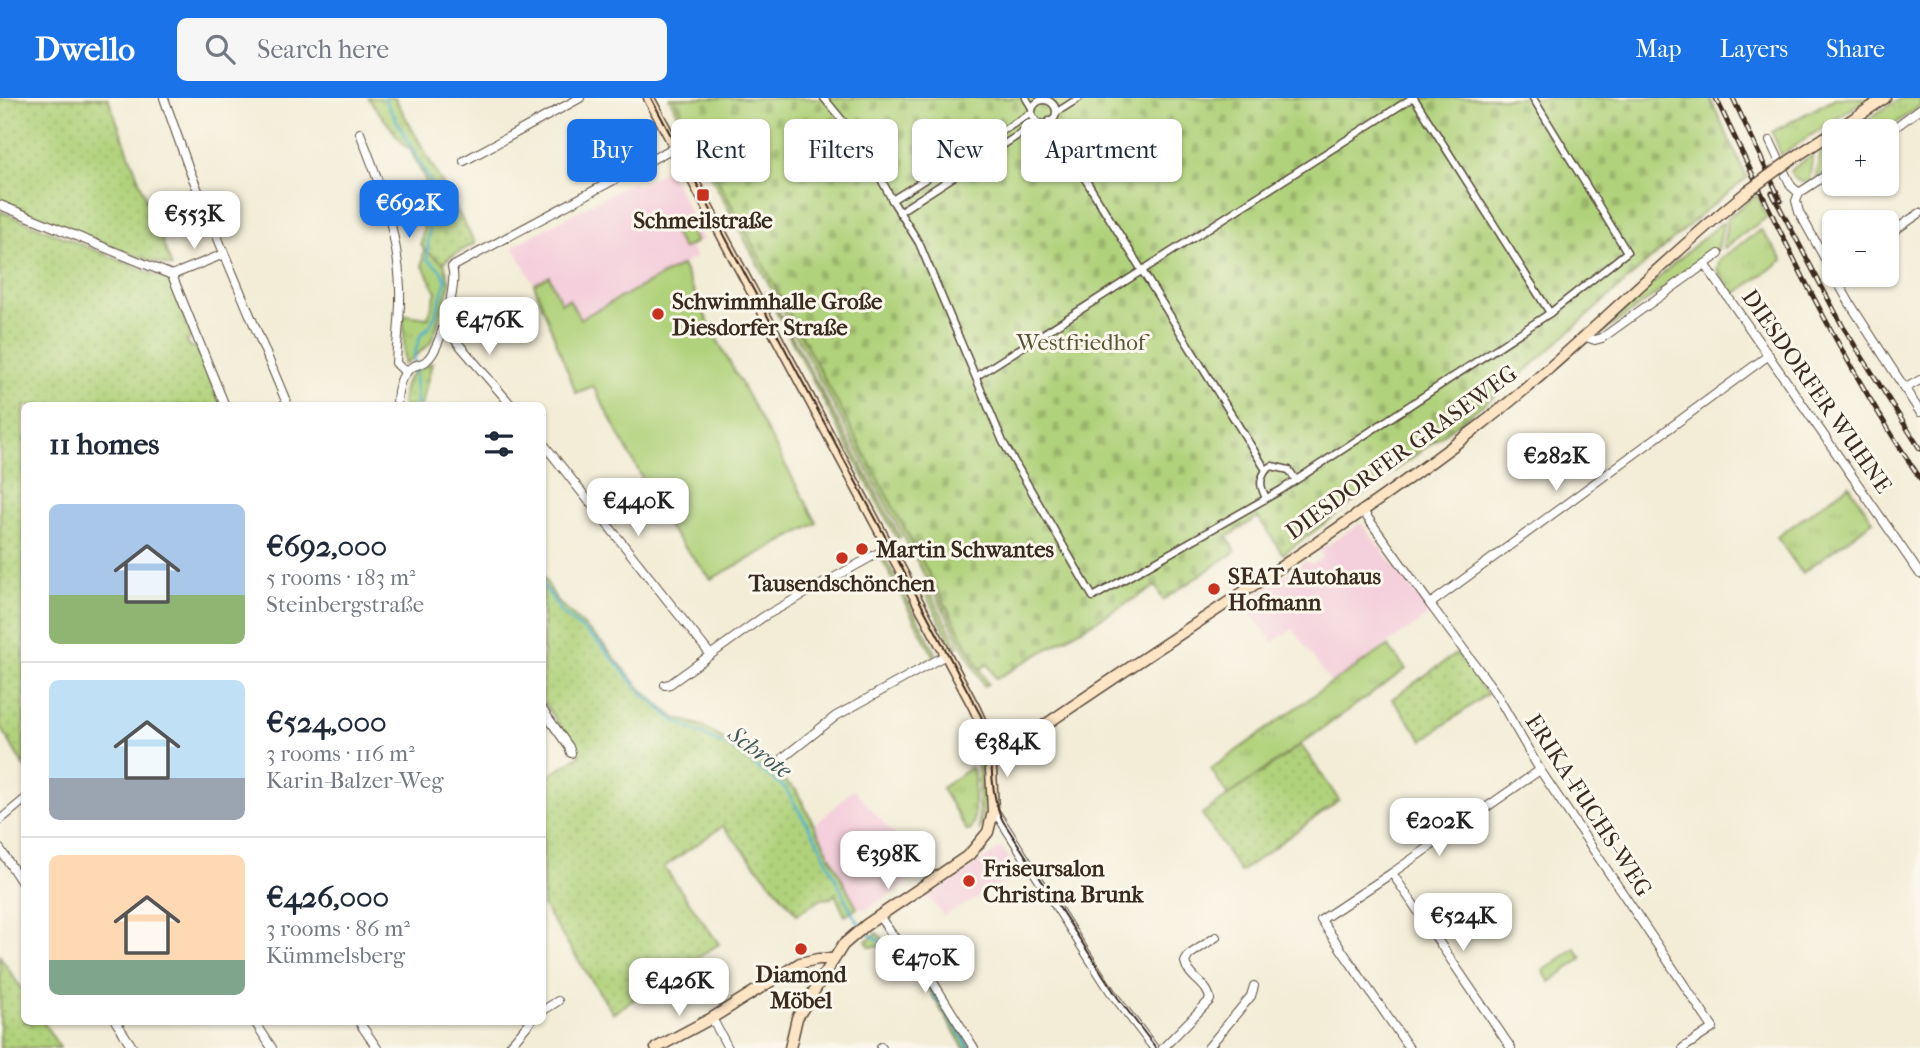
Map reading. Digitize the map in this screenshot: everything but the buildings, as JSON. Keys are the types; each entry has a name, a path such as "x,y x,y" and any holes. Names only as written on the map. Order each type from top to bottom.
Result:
{"main road":[{"path":"649,98 671,139"},
{"name":"DIESDORFER GRASEWEG","path":"990,754 1016,745 1362,510 1480,425 1586,337 1677,250 1748,191 1885,98"},
{"path":"694,182 983,725 990,754 993,807 991,826 973,852 862,928 832,959 797,1018 790,1048"},
{"path":"656,1048 712,1018 800,963 832,959"}],"street":[{"path":"164,98 224,254 286,402"},
{"path":"464,161 580,98"},
{"path":"824,98 865,148 892,200 919,243 1003,442 1093,597 1296,480 1550,313 1627,252 1534,98"},
{"path":"1026,98 1033,119"},
{"path":"1051,119 1079,98"},
{"path":"977,376 1413,98 1550,313"},
{"path":"892,200 1031,111 1037,103 1047,99 1055,103 1057,112"},
{"path":"1899,124 1920,109"},
{"path":"360,133 391,219 400,289 400,330 396,363 409,370"},
{"path":"899,212 1021,133"},
{"path":"1770,141 1791,186 1798,193"},
{"path":"397,402 400,381 409,370 426,361 444,327 454,280 452,267 671,149"},
{"path":"1822,178 1796,197 1797,206 1822,251"},
{"path":"1087,182 1266,470"},
{"path":"0,205 172,275 224,254"},
{"path":"1899,228 1920,214"},
{"name":"DIESDORFER GRASEWEG","path":"1586,337 1595,340 1602,338 1719,254"},
{"name":"DIESDORFER WUHNE","path":"1705,264 1920,574"},
{"path":"172,275 223,402"},
{"path":"1843,287 1920,412"},
{"path":"444,327 509,402"},
{"path":"1430,604 1769,355"},
{"path":"1904,390 1920,380"},
{"path":"546,447 710,654"},
{"path":"1266,498 1260,479 1272,466 1289,470 1296,480"},
{"name":"ERIKA-FUCHS-WEG","path":"1362,510 1495,692 1539,770 1713,1028 1683,1048"},
{"path":"665,685 792,599 889,547"},
{"path":"784,757 836,716 946,655"},
{"path":"546,714 571,753"},
{"path":"1409,1048 1321,920 1539,770"},
{"path":"0,820 21,802"},
{"path":"993,807 1111,992 1154,1048"},
{"path":"0,849 21,881"},
{"path":"1392,873 1511,1048"},
{"path":"879,916 902,948 928,974 974,1048"},
{"path":"1163,1048 1210,1000 1209,991 1190,974 1185,962 1189,956 1216,937"},
{"path":"1208,1048 1251,996 1254,986"},
{"path":"546,1008 558,1001"},
{"path":"712,1018 728,1048"},
{"path":"118,1025 133,1048"},
{"path":"257,1025 272,1048"},
{"path":"361,1025 377,1048"},
{"path":"508,1048 527,1025"}],"shaded area":[{"path":"668,169 671,182 674,182 703,240 690,247 696,257 580,319 561,303 549,276 534,284 513,246 632,182 637,186 644,182 657,182 657,175"},
{"path":"1361,523 1431,614 1331,683 1293,629 1273,642 1243,604 1305,561 1312,564 1323,557 1320,550"},
{"path":"854,789 910,853 897,862 910,881 867,909 857,908 815,825"},
{"path":"1002,847 1019,873 943,916 928,896"}],"green space":[{"path":"0,98 108,98 172,267 130,254 0,200"},
{"path":"368,98 395,98 475,243 444,263 424,250 421,243 425,218 425,179 409,147 405,146"},
{"path":"669,98 674,98 685,119 680,119"},
{"name":"Westfriedhof","path":"674,98 1710,98 1747,178 1705,211 1512,383 1283,554 1258,517 1227,537 1236,551 1163,600 1156,586 996,679 988,664 980,669 719,182 770,182 770,119 685,119"},
{"path":"1835,98 1868,98 1836,119 1822,119 1822,128 1781,155 1772,132"},
{"path":"1901,98 1920,98 1920,106 1899,121 1868,119"},
{"path":"1821,149 1822,174 1815,178"},
{"path":"1813,154 1809,182 1800,182 1790,171"},
{"path":"714,182 719,182 931,578 927,580"},
{"path":"1757,195 1767,217 1724,248 1728,217"},
{"path":"0,211 170,281 191,337 187,342 189,346 197,348 219,402 21,402 21,762 0,725"},
{"path":"684,221 696,242 683,249 671,228"},
{"path":"1721,223 1718,249 1598,336 1674,263"},
{"path":"1761,230 1783,260 1735,294 1717,269 1720,259"},
{"path":"424,250 444,263 450,283 430,344 404,365 404,315 428,318 436,292 422,264"},
{"path":"682,265 712,330 817,523 711,579 669,528 593,386 576,393 534,284 549,276 561,303 569,299 580,319"},
{"path":"768,292 900,537 897,539 766,293"},
{"path":"432,363 422,402 402,402 408,378"},
{"path":"1849,485 1873,521 1802,573 1777,537"},
{"path":"880,556 886,560 935,651 934,657"},
{"path":"546,581 557,601 603,644 638,686 661,707 675,718 702,726 757,760 796,790 857,908 845,916 835,894 797,914 723,826 664,867 719,944 613,1013 546,911 546,778 580,755 546,705"},
{"path":"932,581 988,684 984,686 931,586"},
{"path":"926,585 958,646 954,648 922,587"},
{"path":"1388,646 1406,669 1228,796 1211,769 1331,683"},
{"path":"1457,653 1487,694 1423,740 1392,699"},
{"path":"978,739 984,785 979,831 975,741"},
{"path":"1301,745 1339,800 1240,872 1202,814"},
{"path":"970,768 974,770 974,820 971,830 967,831 942,788"},
{"path":"877,933 913,963 931,985 971,1048 964,1048 928,988 878,946 870,947 866,941"},
{"path":"1575,948 1582,958 1550,982 1543,971"},
{"path":"0,956 21,988 21,1025 45,1025 60,1048 0,1048"}],"waterway":[{"name":"Schrote","path":"384,98 430,181 427,259 440,269 446,280 435,316 421,335 414,355 417,402"},
{"name":"Schrote","path":"546,589 561,612 599,643 640,691 675,721 734,750 785,788 818,842 861,926"},
{"name":"Schrote","path":"866,931 920,972 969,1048"}],"tram line":[{"path":"651,98 981,716 989,742 995,795 1003,821 1118,998 1156,1048"}],"railway":[{"path":"1716,98 1786,244 1836,340 1920,478"},
{"path":"1733,98 1781,201"},
{"path":"1772,193 1842,325 1920,449"}],"place":[{"name":"Schmeilstraße","path":"703,195"},
{"name":"Schwimmhalle Große Diesdorfer Straße","path":"658,314"},
{"name":"Martin Schwantes","path":"862,549"},
{"name":"Tausendschönchen","path":"842,558"},
{"name":"SEAT Autohaus Hofmann","path":"1214,589"},
{"name":"Friseursalon Christina Brunk","path":"969,881"},
{"name":"Diamond Möbel","path":"801,949"}]}
